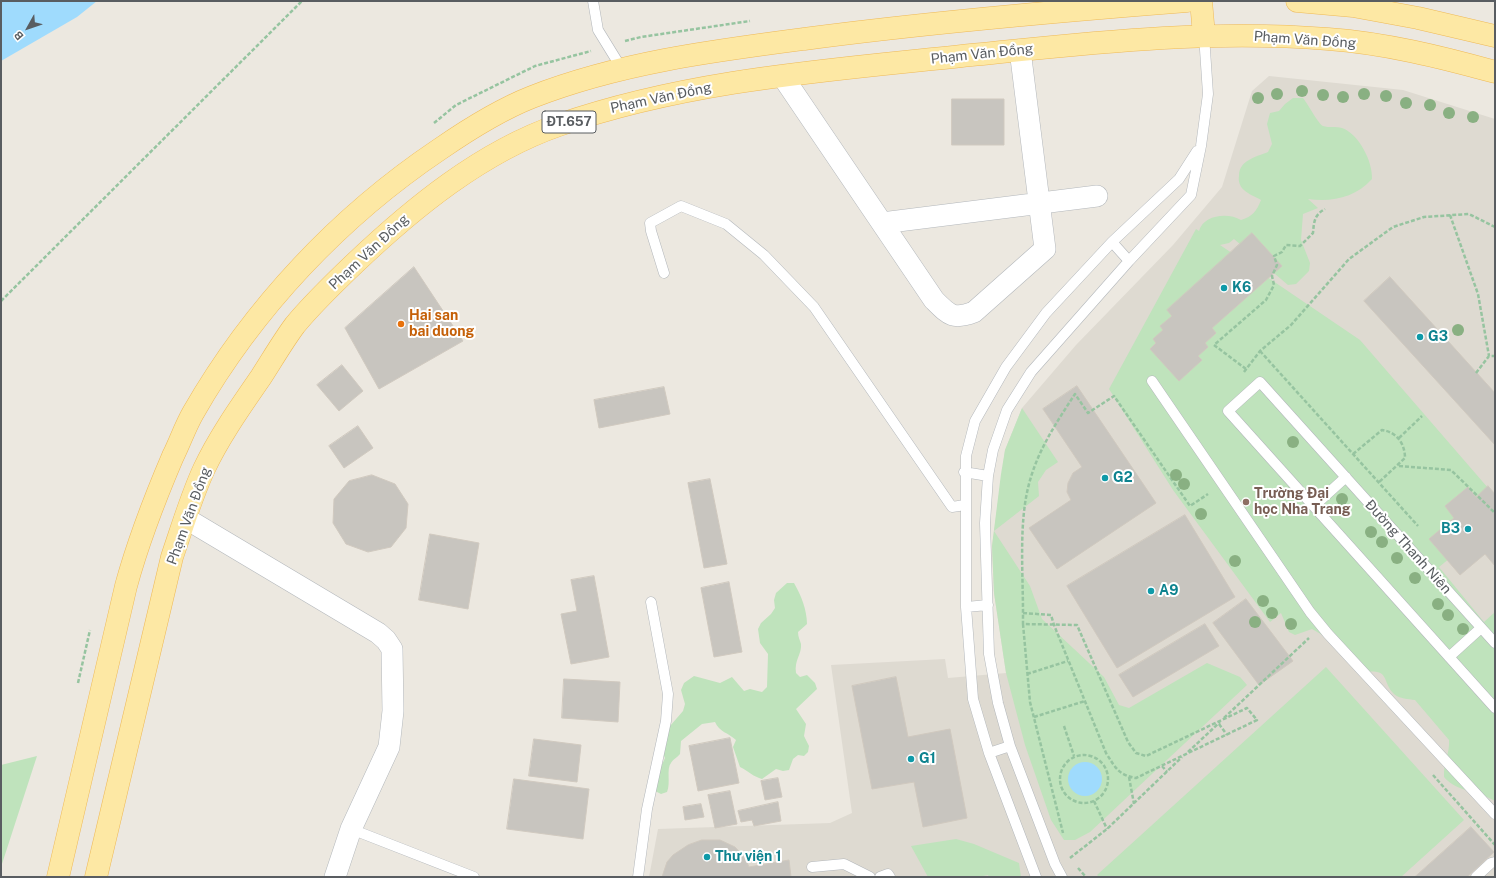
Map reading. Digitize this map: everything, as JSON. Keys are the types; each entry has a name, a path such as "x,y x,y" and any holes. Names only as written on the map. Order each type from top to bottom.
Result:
{"main road":[{"name":"ĐT.657","path":"58,877 126,586 137,547 192,415 230,356 272,300 322,245 362,207 407,171 486,120 536,96 622,69 708,52 850,33 1096,8 1187,1"},
{"path":"1201,1 1204,35"},
{"path":"1297,1 1353,6 1418,18 1495,36"},
{"name":"Phạm Văn Đồng","path":"96,877 161,598 185,518 204,468 230,424 296,324 336,281 378,241 429,199 468,172 509,147 555,126 635,101 723,85 1100,42 1204,35 1270,35 1332,39 1450,60 1495,72"},
{"path":"152,508 185,518"}],"street":[{"path":"783,77 934,300 952,315 962,316 974,312 1045,249 1020,50"},
{"path":"882,223 1097,196"},
{"path":"185,518 378,633 386,640 392,649 393,711 389,747 351,829 335,877"}],"lane":[{"path":"593,1 598,30 622,69"},
{"path":"1062,877 1055,864 1010,746 998,703 989,654 985,523 988,476 993,450 1007,410 1031,372 1129,261 1191,195 1208,94 1204,35"},
{"path":"1036,877 989,753 973,699 966,608 964,472 966,456 975,420 1006,367 1046,313 1112,242 1179,179 1200,146"},
{"path":"664,274 650,223 681,206 726,224 764,255 814,307 952,507 965,505"},
{"path":"1112,242 1129,261"},
{"path":"1152,381 1310,612 1328,634 1495,814"},
{"name":"Đường Thanh Niên","path":"1314,506 1228,411 1260,382 1495,643"},
{"path":"964,472 988,476"},
{"path":"1346,477 1314,506 1495,708"},
{"path":"638,877 647,809 666,721 668,694 651,602"},
{"path":"966,608 988,605"},
{"path":"1449,657 1481,628"},
{"path":"989,753 1010,746"},
{"path":"351,829 474,877"},
{"path":"1476,877 1491,863 1495,862"},
{"path":"812,867 844,864 870,877"},
{"path":"880,877 888,874 890,877"}],"path":[{"path":"1,301 302,1"},
{"path":"618,43 641,37 755,20"},
{"path":"432,125 456,105 535,66 595,50"},
{"path":"1246,369 1214,345 1266,300 1274,285 1272,276 1277,265 1274,256 1282,252 1286,245 1300,246 1313,233 1314,219 1325,209"},
{"path":"1242,376 1260,351 1291,325 1350,259 1393,227 1424,217 1470,214 1495,227"},
{"path":"1450,215 1478,294 1489,356 1476,373"},
{"path":"1260,351 1418,526"},
{"path":"1489,356 1495,356"},
{"path":"1064,836 1030,702 1023,624 1024,519 1028,488 1038,458 1051,431 1076,394 1088,413 1114,396 1190,506 1209,493"},
{"path":"1399,438 1422,416"},
{"path":"1353,454 1382,430 1390,431 1399,438 1405,450 1405,458 1399,466 1378,483"},
{"path":"1399,466 1451,470 1495,513"},
{"path":"1023,613 1051,615 1054,625 1068,661 1106,753 1116,768 1124,776 1136,778 1257,720 1247,708 1146,756 1136,753 1128,742 1077,625 1054,625 1023,624"},
{"path":"77,684 85,646 92,624"},
{"path":"1067,851 1069,858 1106,829 1310,637"},
{"path":"1027,674 1068,661"},
{"path":"1034,717 1085,701"},
{"path":"1218,724 1227,735"},
{"path":"1064,726 1074,756"},
{"path":"1194,746 1198,749"},
{"path":"1087,754 1100,760 1105,766 1108,779 1107,786 1100,798 1088,803 1077,802 1067,796 1060,786 1060,774 1062,768 1074,756 1087,754"},
{"path":"1162,766 1167,772"},
{"path":"1129,777 1134,804"},
{"path":"1094,801 1106,829"}],"shaded area":[{"name":"Trường Đại học Nha Trang","path":"1269,76 1403,90 1495,119 1495,877 649,877 658,829 830,823 852,813 831,665 945,659 948,678 1006,673 994,593 992,546 1005,450 1022,408 1076,345 1173,245 1222,187 1252,91"}],"green space":[{"path":"1293,98 1303,98 1321,125 1342,128 1354,136 1364,149 1372,172 1372,179 1358,191 1343,197 1326,200 1308,199 1318,208 1303,214 1301,240 1310,263 1309,271 1296,284 1288,285 1234,239 1229,243 1220,245 1360,340 1495,496 1455,554 1439,567 1484,622 1495,612 1495,801 1461,789 1449,782 1444,777 1444,768 1449,740 1415,700 1396,696 1390,689 1382,674 1378,672 1364,672 1324,636 1312,629 1295,635 1289,632 1281,613 1270,622 1173,490 1109,389 1196,229 1199,231 1205,221 1217,216 1230,216 1241,220 1256,211 1261,200 1248,193 1241,187 1239,180 1240,171 1242,166 1249,160 1268,152 1272,144 1267,124 1270,113 1279,111"},
{"path":"1022,408 1058,462 1046,470 1038,482 1039,496 994,531 1030,586 1042,619 1104,677 1119,705 1129,708 1207,663 1240,677 1247,685 1090,832 1075,840 1064,840 1051,820 1025,745 1006,673 994,593 992,546 1001,474 1005,450"},
{"path":"787,583 794,583 797,588 807,619 807,624 798,632 801,648 796,664 796,673 800,677 807,675 815,683 817,689 796,709 806,724 804,736 809,746 808,752 804,756 798,755 793,759 789,770 783,771 776,769 762,779 740,767 733,747 736,740 719,728 715,722 702,724 681,741 680,754 673,760 670,766 667,792 661,794 655,791 659,771 665,758 662,752 670,726 683,711 685,704 681,690 684,683 694,676 720,683 732,677 744,691 750,689 762,692 767,687 768,654 760,643 758,629 761,623 775,608 774,600 776,593"},
{"path":"1326,667 1464,820 1401,877 1099,877 1097,875"},
{"path":"37,756 1,867 1,765"},
{"path":"956,839 974,844 1019,863 1021,877 989,877 988,875 978,877 928,877 911,846"}],"water":[{"path":"1,1 97,1 77,17 1,61"},
{"path":"1082,762 1088,762 1092,763 1099,769 1102,779 1101,786 1095,793 1088,796 1082,796 1078,795 1071,789 1068,782 1068,776 1069,772 1075,765"}],"building":[{"path":"952,99 1004,99 1004,145 952,145"},
{"name":"K6","path":"1252,233 1282,266 1212,328 1216,333 1205,343 1208,347 1198,356 1202,360 1179,381 1150,349 1156,343 1153,339 1163,330 1160,326 1172,316 1167,310"},
{"path":"414,267 463,341 379,389 345,328"},
{"name":"G3","path":"1390,277 1495,393 1495,445 1364,301"},
{"path":"342,365 363,391 339,411 317,385"},
{"name":"G2","path":"1077,386 1156,503 1057,569 1029,528 1071,500 1067,492 1068,483 1073,473 1082,467 1043,409"},
{"path":"664,387 670,414 599,428 594,400"},
{"path":"358,426 373,448 344,468 329,446"},
{"path":"372,475 395,484 408,504 406,528 391,547 368,552 346,544 333,523 334,499 349,481"},
{"path":"710,479 727,564 704,568 688,483"},
{"name":"B3","path":"1488,486 1495,494 1495,566 1485,554 1460,575 1429,539 1454,518 1445,506 1468,487 1476,497"},
{"name":"A9","path":"1185,515 1235,597 1117,668 1067,586"},
{"path":"430,534 479,543 468,609 419,600"},
{"path":"594,576 609,657 571,664 561,614 577,611 571,580"},
{"path":"729,582 742,652 714,657 701,588"},
{"path":"1246,599 1293,661 1259,685 1213,623"},
{"path":"1205,624 1219,646 1133,697 1119,675"},
{"name":"G1","path":"896,677 908,737 950,729 967,818 923,827 914,782 872,789 852,686"},
{"path":"564,679 620,682 618,722 562,718"},
{"path":"730,738 739,783 698,791 689,746"},
{"path":"534,739 581,745 577,782 529,776"},
{"path":"778,778 782,797 765,800 761,781"},
{"path":"514,779 589,789 583,839 507,829"},
{"path":"730,791 737,824 715,828 708,795"},
{"path":"778,802 781,821 754,826 752,820 741,822 738,811"},
{"path":"701,804 704,817 685,820 683,807"},
{"path":"1471,827 1494,852 1467,877 1415,877"},
{"name":"Thư viện 1","path":"702,840 720,840 735,847 745,858 749,867 789,860 791,877 662,877 667,862 673,855 688,845"}],"place":[{"name":"K6","path":"1224,288"},
{"name":"Hai san bai duong","path":"401,324"},
{"name":"G3","path":"1420,337"},
{"name":"G2","path":"1105,478"},
{"name":"Trường Đại học Nha Trang","path":"1246,502"},
{"name":"B3","path":"1468,529"},
{"name":"A9","path":"1151,591"},
{"name":"G1","path":"911,759"},
{"name":"Thư viện 1","path":"707,857"}]}
